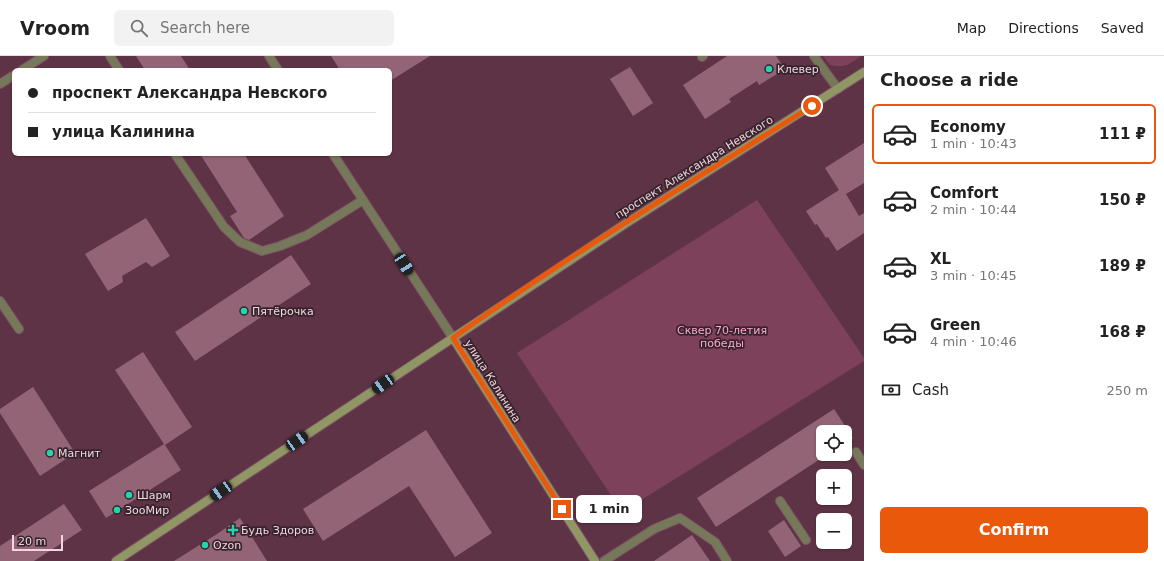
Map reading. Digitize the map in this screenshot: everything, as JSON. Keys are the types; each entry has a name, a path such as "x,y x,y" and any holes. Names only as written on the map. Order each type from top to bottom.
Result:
{"main road":[{"name":"проспект Александра Невского","path":"116,561 484,316 625,224 864,72"},
{"name":"улица Калинина","path":"453,338 595,561"}],"street":[{"path":"25,68 44,56"},
{"path":"110,56 118,68"},
{"path":"269,56 277,68"},
{"path":"814,56 838,89"},
{"path":"0,84 12,76"},
{"path":"176,156 224,227 240,242 262,251 307,236 363,200"},
{"name":"улица Калинина","path":"334,156 453,338"},
{"path":"0,301 19,329"},
{"path":"856,452 864,465"},
{"path":"780,501 806,540"},
{"path":"604,561 654,529 680,518 714,542 727,561"}],"green space":[{"path":"823,56 861,56 850,64 840,66 830,65"},
{"name":"Сквер 70-летия победы","path":"757,200 864,358 864,361 622,512 517,353"}],"building":[{"path":"136,56 181,56 189,68 144,68"},
{"path":"331,56 430,56 392,80 392,68 339,68"},
{"path":"727,56 776,56 785,69 759,85 757,81 729,99 731,102 705,119 683,85"},
{"path":"630,67 653,103 633,116 610,79"},
{"path":"864,143 864,183 846,194 859,216 864,213 864,233 837,251 817,224 815,225 806,211 839,190 825,168"},
{"path":"201,156 245,156 284,216 249,240 244,238 230,216 237,212"},
{"path":"146,218 170,256 152,267 146,262 122,276 123,282 108,291 85,254"},
{"path":"291,255 311,284 195,361 175,332"},
{"path":"143,352 192,427 165,445 181,470 106,518 89,491 164,444 115,370"},
{"path":"33,387 75,453 40,476 0,413 0,409"},
{"path":"834,409 844,425 816,425 816,461 817,461 716,527 697,498"},
{"path":"426,430 492,533 455,557 409,486 323,541 303,509"},
{"path":"64,504 82,530 34,561 0,561 0,546"},
{"path":"240,518 267,561 174,561 217,534"},
{"path":"784,520 801,546 785,557 768,531"},
{"path":"692,535 710,561 654,561"}],"place":[{"name":"Клевер","path":"769,69"},
{"name":"Пятёрочка","path":"244,311"},
{"name":"Магнит","path":"50,453"},
{"name":"Шарм","path":"129,495"},
{"name":"ЗооМир","path":"117,510"},
{"name":"Будь Здоров","path":"233,530"},
{"name":"Ozon","path":"205,545"}],"route":[{"path":"562,509 453,338 484,316 625,224 812,106"}]}
